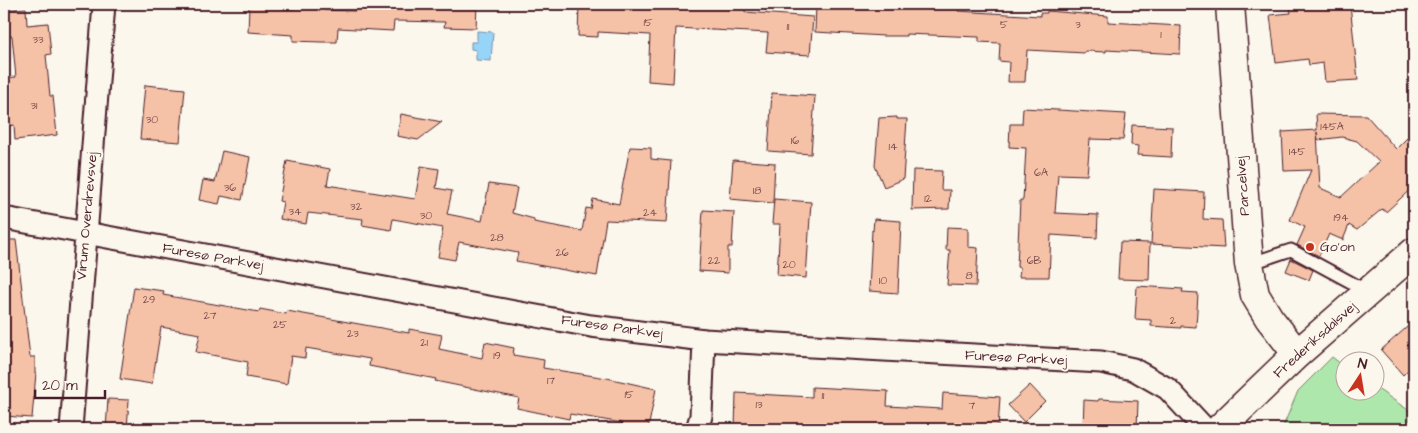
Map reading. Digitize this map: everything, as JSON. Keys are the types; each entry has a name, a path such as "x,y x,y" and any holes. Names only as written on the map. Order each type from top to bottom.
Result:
{"street":[{"name":"Virum Overdrevsvej","path":"71,429 104,4"},
{"name":"Parcelvej","path":"1230,4 1249,264 1255,295 1268,318 1297,354"},
{"name":"Furesø Parkvej","path":"4,218 591,326 704,340 1101,362 1134,369 1168,390 1205,429"},
{"name":"Frederiksdalsvej","path":"1219,429 1297,354 1414,252"},
{"path":"697,429 701,416 704,340"}],"lane":[{"path":"1249,264 1291,250 1369,292"}],"green space":[{"path":"1332,357 1336,360 1336,400 1386,400 1386,395 1414,414 1414,429 1282,429 1298,391"}],"water":[{"path":"477,31 493,32 491,61 476,60 476,50 471,49 471,42 477,42"}],"building":[{"path":"295,4 324,4 324,10 355,11 355,4 477,4 476,28 444,27 445,22 394,21 393,31 338,28 337,42 293,41 293,35 248,32 249,6 295,9"},
{"path":"579,4 745,4 745,12 813,17 810,55 766,52 768,33 676,28 673,83 648,81 650,35 598,32 598,37 578,36"},
{"path":"816,4 888,4 888,7 927,9 927,6 959,7 958,11 1040,16 1040,13 1047,13 1047,11 1108,16 1108,22 1181,26 1180,54 1106,50 1106,52 1085,51 1085,53 1027,50 1025,82 1008,82 1009,62 999,61 1000,43 979,42 979,37 906,34 906,36 884,36 815,32"},
{"path":"1289,4 1350,4 1358,80 1325,82 1323,63 1309,65 1308,59 1276,63 1270,15 1291,13"},
{"path":"26,8 27,25 48,23 51,54 46,55 50,96 53,96 57,135 15,140 14,125 7,126 4,96 4,78 16,77 12,36 4,37 4,10"},
{"path":"145,85 185,89 180,142 140,139"},
{"path":"772,93 815,96 811,154 768,151"},
{"path":"1023,108 1126,114 1123,140 1090,139 1087,175 1058,174 1055,213 1098,215 1097,238 1051,235 1049,277 1019,277 1020,268 1017,267 1020,200 1023,200 1026,148 1009,147 1010,124 1022,124"},
{"path":"401,114 442,122 418,140 397,136"},
{"path":"1316,114 1366,115 1396,149 1414,131 1414,186 1386,212 1382,209 1357,230 1349,225 1343,240 1329,234 1319,256 1297,245 1305,227 1290,220 1311,170 1284,171 1282,132 1317,130","holes":["1317,132 1318,140 1342,137 1357,141 1379,162 1341,197 1320,188"]},
{"path":"897,117 897,119 907,119 903,179 884,187 875,166 879,118"},
{"path":"1132,125 1172,127 1171,157 1137,155 1138,146 1131,145"},
{"path":"630,147 651,148 651,159 671,161 667,223 606,220 597,276 516,261 518,253 459,242 455,260 438,257 443,228 393,219 391,230 362,225 363,219 308,213 306,224 280,219 283,202 279,201 287,161 330,169 327,185 415,199 421,166 439,169 436,188 452,191 447,214 482,221 489,184 517,188 512,213 534,219 534,222 582,231 586,208 591,209 593,199 619,204"},
{"path":"222,151 250,157 242,200 221,196 219,204 199,200 203,180 215,182"},
{"path":"733,160 775,163 773,203 730,199"},
{"path":"913,170 942,171 941,190 950,190 949,209 912,210"},
{"path":"1154,189 1204,192 1203,219 1222,220 1224,248 1151,244"},
{"path":"774,199 811,202 806,278 777,275 780,224 772,224"},
{"path":"703,210 734,212 732,247 728,247 728,273 699,271"},
{"path":"874,219 901,221 898,293 869,291"},
{"path":"947,227 968,228 968,247 978,248 976,286 947,285 950,250 946,250"},
{"path":"4,240 16,240 30,357 35,357 36,373 32,418 4,416 6,367 4,367"},
{"path":"1120,242 1150,243 1149,280 1118,279"},
{"path":"1291,259 1313,270 1309,280 1286,271"},
{"path":"1137,286 1183,289 1182,292 1198,293 1196,327 1151,326 1151,320 1135,319"},
{"path":"134,287 164,291 163,295 259,312 260,309 286,314 287,311 409,333 409,329 442,335 439,349 482,358 485,342 514,348 513,355 544,360 543,368 607,378 656,389 648,429 621,429 622,423 570,414 569,419 517,408 519,398 369,366 370,359 306,348 305,358 291,356 287,384 246,377 248,362 196,352 200,334 161,327 152,384 120,379"},
{"path":"1414,321 1414,364 1403,375 1386,356 1386,350 1381,350"},
{"path":"1030,385 1045,401 1024,422 1008,405"},
{"path":"812,387 888,391 887,406 942,409 943,393 1000,397 998,429 908,426 908,429 797,429 764,427 764,429 735,429 736,393 812,397"},
{"path":"108,399 129,400 127,429 106,429"},
{"path":"1099,399 1138,401 1137,429 1083,429 1084,400 1098,401"}],"place":[{"name":"Go'on","path":"1310,247"}]}
